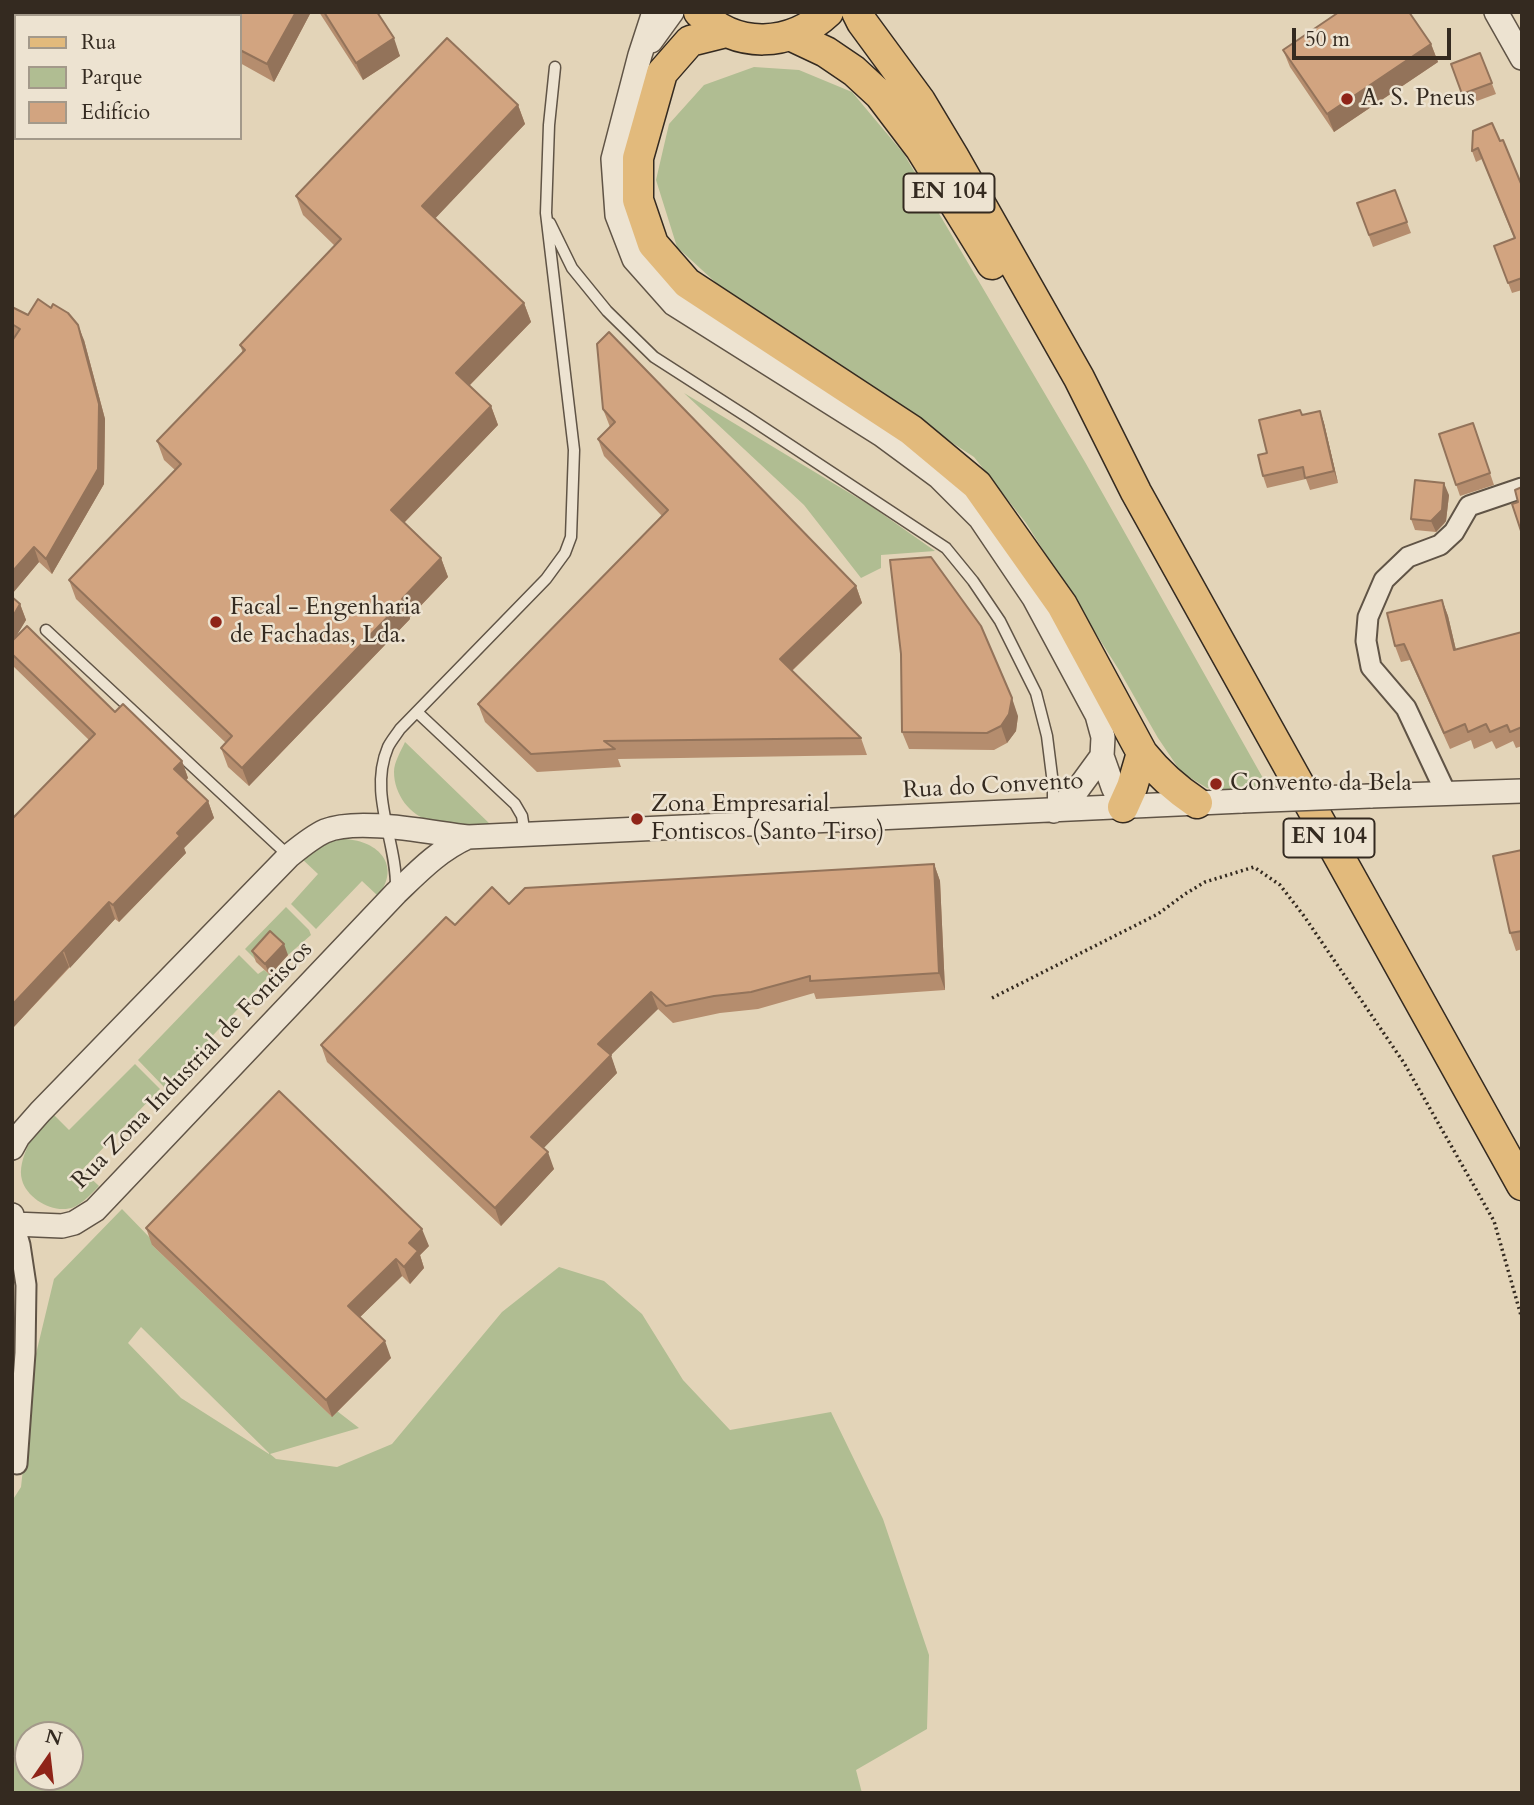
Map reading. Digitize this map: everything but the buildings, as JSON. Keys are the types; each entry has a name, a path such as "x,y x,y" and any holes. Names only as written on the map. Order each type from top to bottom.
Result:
{"main road":[{"path":"699,12 706,20 726,32 747,38 770,40 792,36 816,24 828,12"},
{"name":"EN 104","path":"857,12 920,101 1079,378 1136,492 1522,1185"},
{"path":"726,32 690,41 662,73 638,158 638,200 653,244 687,283 911,430 977,485 1062,605 1142,753 1179,791 1197,803"},
{"name":"EN 104","path":"792,36 826,52 854,71 880,95 899,118 1136,492"},
{"path":"1123,807 1132,788 1142,753"}],"street":[{"path":"654,12 613,159 617,215 634,259 674,303 882,435 939,477 980,518 1034,598 1097,715 1103,737 1102,756 1123,807"},
{"path":"640,55 672,12"},
{"path":"1496,12 1522,58"},
{"path":"1447,793 1406,708 1371,667 1366,641 1368,617 1384,580 1408,557 1440,545 1454,532 1469,506 1522,488"},
{"path":"1054,811 1074,793 1102,756"},
{"name":"Rua do Convento","path":"468,837 1242,801 1522,791"},
{"path":"12,1148 40,1112 289,856 309,840 343,826 385,826 468,837"},
{"name":"Rua Zona Industrial de Fontiscos","path":"13,1221 62,1226 74,1223 95,1210 396,892 436,855 468,837"},
{"path":"13,1221 26,1285 25,1353 17,1464"}],"lane":[{"path":"396,892 395,859 385,826 381,799 382,771 388,747 400,729 546,579 565,553 571,537 574,450 546,213 549,125 555,67"},
{"path":"546,213 572,268 607,312 654,357 946,548 1000,621 1036,693 1047,736 1054,811"},
{"path":"46,630 289,856"},
{"path":"417,712 515,804 522,816 525,835"}],"path":[{"path":"992,998 1158,914 1205,882 1254,867 1280,885 1304,916 1404,1063 1494,1221 1522,1319"}],"green space":[{"path":"754,67 799,70 852,92 904,154 1085,462 1268,787 1227,790 1207,788 1181,772 1026,523 974,457 739,304 677,247 656,180 669,124 704,85"},
{"path":"684,393 871,506 935,551 881,555 881,568 861,578 804,505"},
{"path":"405,742 491,825 438,823 423,818 410,809 400,796 394,772 396,760"},
{"path":"342,839 365,843 375,849 387,864 388,874 378,896 362,881 316,929 291,904 318,874 301,858 330,842"},
{"path":"286,907 311,935 288,955 274,943 257,961 245,949"},
{"path":"239,955 258,974 264,970 270,975 164,1087 138,1060"},
{"path":"135,1064 160,1089 82,1170 99,1186 74,1207 59,1209 43,1204 30,1193 22,1180 22,1164 29,1143 53,1114 69,1130"},
{"path":"122,1209 154,1242 152,1245 331,1416 337,1411 359,1428 270,1454 276,1459 337,1467 392,1444 502,1312 559,1267 604,1281 642,1314 683,1380 730,1430 831,1412 883,1519 929,1655 927,1729 856,1770 862,1793 12,1793 12,1501 21,1487 35,1358 54,1279","holes":["141,1327 269,1453 181,1398 128,1343"]}],"place":[{"name":"A. S. Pneus","path":"1347,99"},
{"name":"Facal - Engenharia de Fachadas, Lda.","path":"216,622"},
{"name":"Convento da Bela","path":"1216,784"},
{"name":"Zona Empresarial Fontiscos (Santo Tirso)","path":"637,819"}]}
